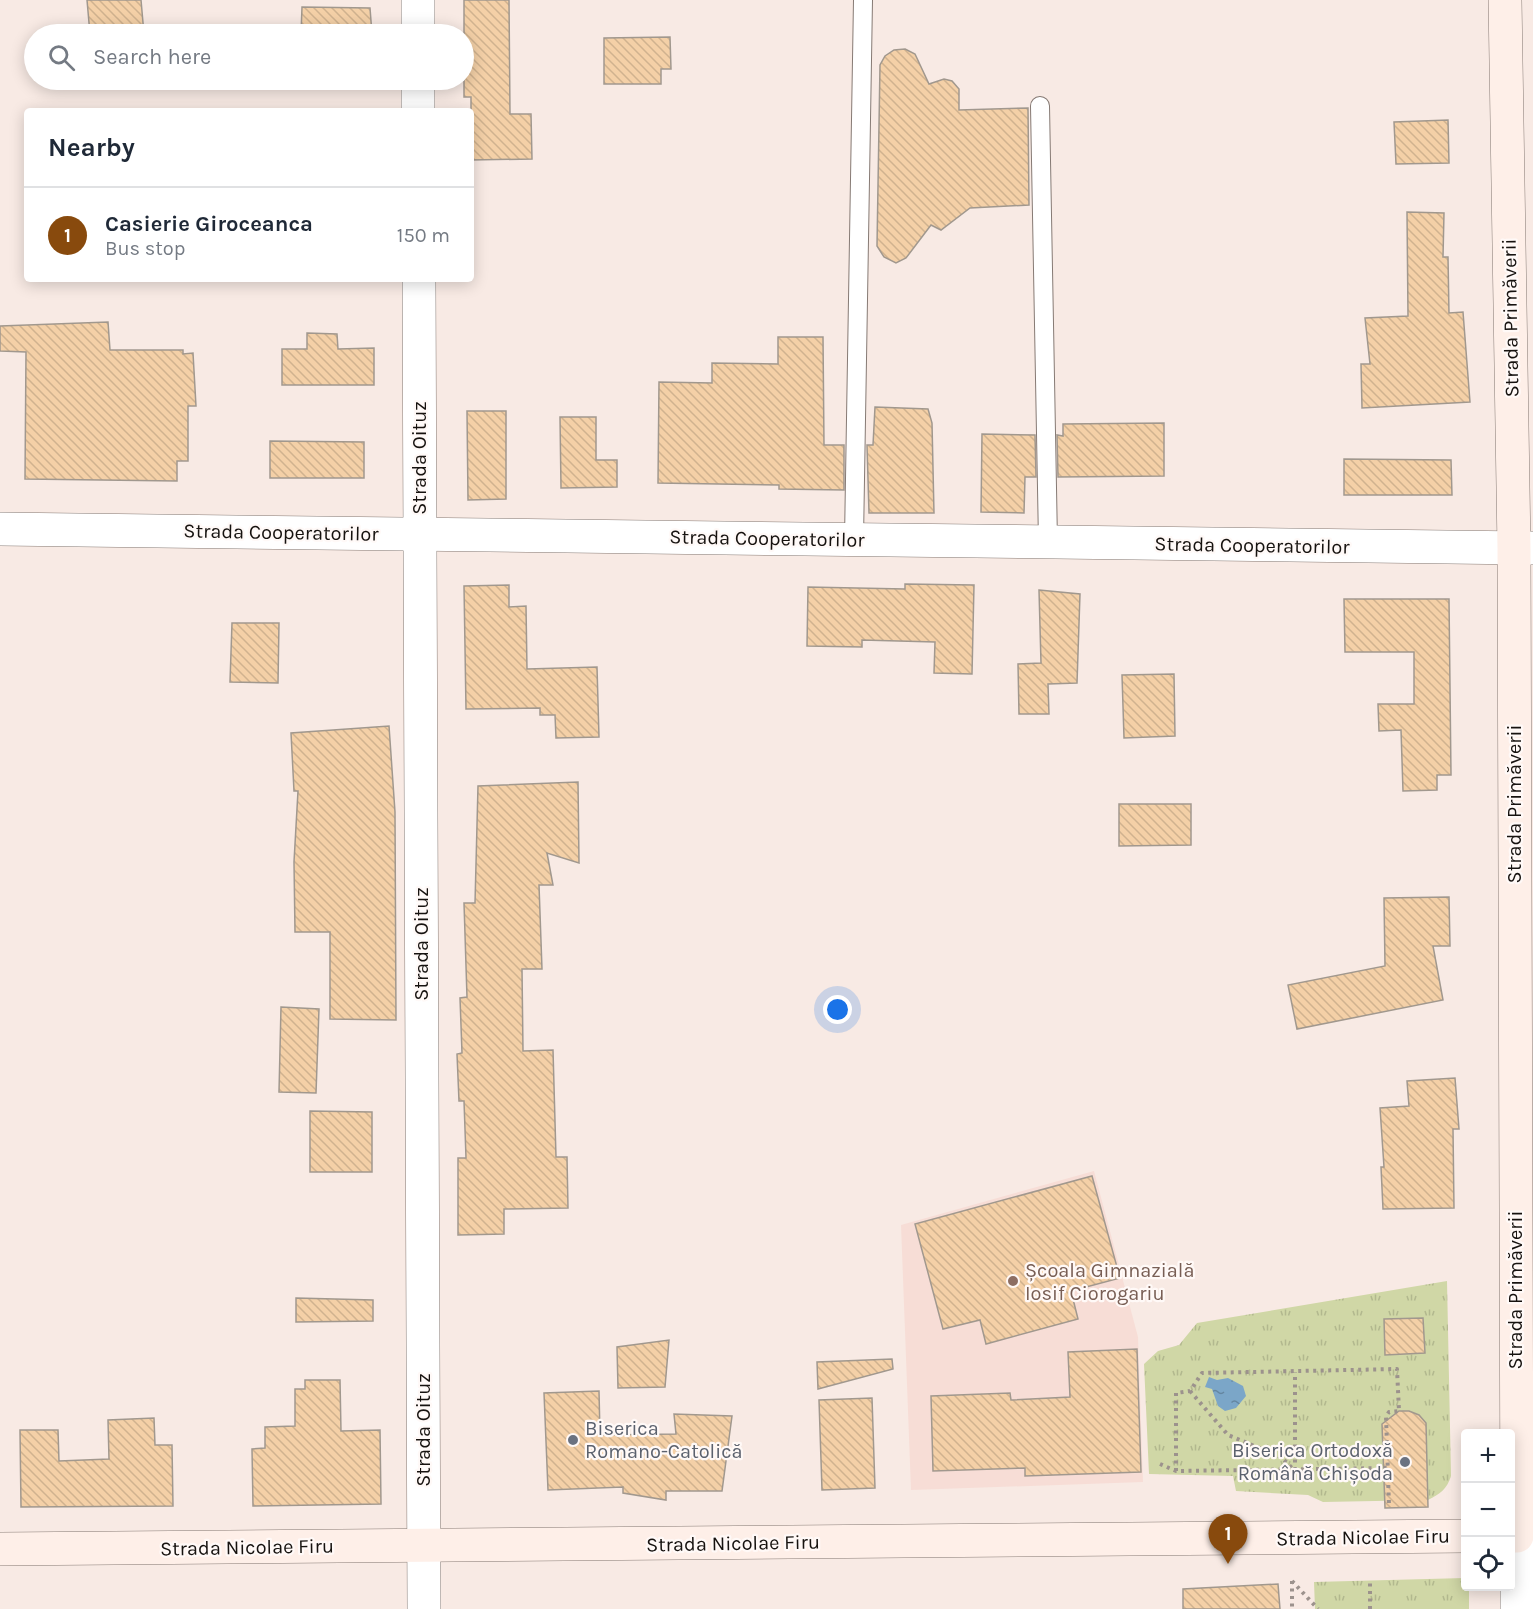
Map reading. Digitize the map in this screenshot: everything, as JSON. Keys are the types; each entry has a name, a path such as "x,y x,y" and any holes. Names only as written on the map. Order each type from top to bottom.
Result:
{"street":[{"path":"418,0 418,24"},
{"name":"Strada Primăverii","path":"1505,0 1523,548 1520,1536 1517,1609"},
{"path":"418,90 418,108"},
{"name":"Strada Oituz","path":"419,282 424,1609"},
{"name":"Strada Cooperatorilor","path":"0,529 1523,548"},
{"name":"Strada Nicolae Firu","path":"0,1549 1461,1536"}],"lane":[{"path":"854,539 863,0"},
{"path":"1040,106 1048,542"}],"path":[{"path":"1176,1471 1176,1393 1190,1390 1202,1372 1397,1369 1399,1411 1389,1412 1386,1416 1390,1513"},
{"path":"1295,1372 1295,1470"},
{"path":"1190,1390 1228,1435 1281,1456 1295,1470"},
{"path":"1160,1464 1176,1471 1388,1468"},
{"path":"1370,1579 1370,1609"},
{"path":"1293,1609 1292,1581 1318,1609"}],"shaded area":[{"name":"Școala Gimnazială Iosif Ciorogariu","path":"1094,1171 1138,1337 1143,1482 911,1490 901,1225"}],"green space":[{"path":"1447,1281 1451,1476 1445,1488 1436,1496 1428,1500 1323,1502 1308,1495 1236,1491 1233,1476 1149,1474 1144,1364 1158,1351 1179,1345 1197,1323"},
{"path":"1461,1578 1461,1591 1469,1591 1469,1609 1315,1609 1314,1582"}],"water":[{"path":"1209,1377 1217,1380 1228,1378 1243,1386 1246,1396 1236,1408 1225,1411 1218,1406 1212,1389 1205,1387"}],"building":[{"path":"87,0 141,0 143,24 89,24"},
{"path":"464,0 509,0 510,114 531,114 532,159 474,160 474,108 471,108 471,97 464,97 464,90 474,90 474,24 464,24"},
{"path":"302,7 370,8 371,24 301,24"},
{"path":"670,37 671,69 661,69 661,84 604,84 604,38"},
{"path":"905,49 915,54 929,84 944,79 952,81 959,89 959,110 1028,108 1029,205 970,208 941,230 931,225 906,258 896,263 884,257 877,246 880,65 885,56 894,50"},
{"path":"1448,120 1449,163 1396,164 1394,122"},
{"path":"1407,212 1444,213 1443,257 1448,257 1449,313 1463,312 1470,402 1362,408 1361,364 1370,364 1365,318 1408,316"},
{"path":"108,322 110,350 183,350 183,354 193,353 196,406 188,406 188,461 177,461 177,481 25,479 26,352 0,351 0,326"},
{"path":"307,333 337,334 338,349 374,348 374,385 282,385 282,349 307,349"},
{"path":"778,337 823,337 824,445 844,445 844,490 779,489 779,485 658,483 659,382 712,383 712,363 778,364"},
{"path":"875,407 928,409 932,423 934,513 869,513 867,445 873,445"},
{"path":"467,411 506,411 506,499 468,500"},
{"path":"560,417 596,417 596,460 617,460 617,487 561,488"},
{"path":"1164,423 1164,476 1058,477 1057,435 1063,436 1063,424"},
{"path":"982,434 1035,435 1036,477 1025,477 1024,513 981,512"},
{"path":"270,441 364,442 364,478 270,478"},
{"path":"1344,459 1451,460 1452,495 1344,495"},
{"path":"905,584 974,585 972,674 934,673 935,642 862,640 862,647 807,646 808,587 905,589"},
{"path":"509,585 509,607 526,606 527,669 597,667 599,737 556,738 555,715 540,715 540,708 466,709 464,586"},
{"path":"1039,590 1080,594 1077,683 1048,684 1049,714 1019,714 1018,664 1041,663"},
{"path":"1344,599 1449,599 1451,775 1437,775 1437,790 1403,791 1401,730 1379,731 1378,704 1414,704 1414,652 1345,652"},
{"path":"232,623 279,623 278,683 230,682"},
{"path":"1174,674 1175,736 1124,738 1122,675"},
{"path":"389,726 395,812 396,1020 330,1019 330,932 295,932 294,862 298,791 294,791 291,733"},
{"path":"578,782 579,863 547,853 553,885 539,885 542,969 522,969 523,1051 553,1050 556,1157 567,1157 568,1208 504,1209 504,1234 458,1235 458,1158 466,1158 464,1101 459,1101 457,1054 462,1053 460,998 467,997 464,903 475,903 478,786"},
{"path":"1119,804 1191,804 1191,845 1119,846"},
{"path":"1449,897 1450,946 1433,946 1443,1000 1297,1029 1288,985 1385,966 1384,898"},
{"path":"281,1007 319,1009 316,1093 279,1092"},
{"path":"1455,1078 1459,1129 1453,1129 1454,1208 1383,1209 1381,1167 1384,1167 1380,1108 1409,1106 1407,1081"},
{"path":"310,1111 372,1112 372,1172 310,1172"},
{"path":"1092,1176 1120,1278 1071,1291 1078,1319 986,1344 980,1320 943,1329 915,1224"},
{"path":"296,1298 373,1300 373,1321 296,1322"},
{"path":"1423,1318 1425,1353 1385,1355 1384,1319"},
{"path":"669,1340 665,1387 618,1388 617,1347"},
{"path":"1137,1349 1141,1472 1025,1476 1025,1468 933,1471 931,1396 1010,1393 1011,1400 1070,1397 1068,1352"},
{"path":"892,1359 893,1369 818,1389 817,1362"},
{"path":"305,1380 340,1380 341,1431 380,1430 381,1504 253,1506 252,1449 265,1448 265,1427 295,1426 295,1389 305,1389"},
{"path":"599,1391 600,1435 676,1434 674,1414 732,1416 722,1491 666,1491 666,1500 623,1493 623,1487 548,1490 544,1393"},
{"path":"872,1398 875,1488 822,1490 819,1400"},
{"name":"Biserica Ortodoxă Română Chișoda","path":"1399,1411 1409,1411 1419,1415 1426,1423 1428,1507 1385,1508 1382,1424"},
{"path":"154,1418 155,1445 172,1445 173,1506 21,1507 20,1430 58,1430 59,1461 109,1459 108,1420"},
{"path":"1278,1584 1280,1609 1183,1609 1183,1589"}],"place":[{"name":"Școala Gimnazială Iosif Ciorogariu","path":"1013,1281"},
{"name":"Biserica Romano-Catolică","path":"573,1440"},
{"name":"Biserica Ortodoxă Română Chișoda","path":"1405,1462"},
{"name":"Casierie Giroceanca","path":"1228,1564"}]}
